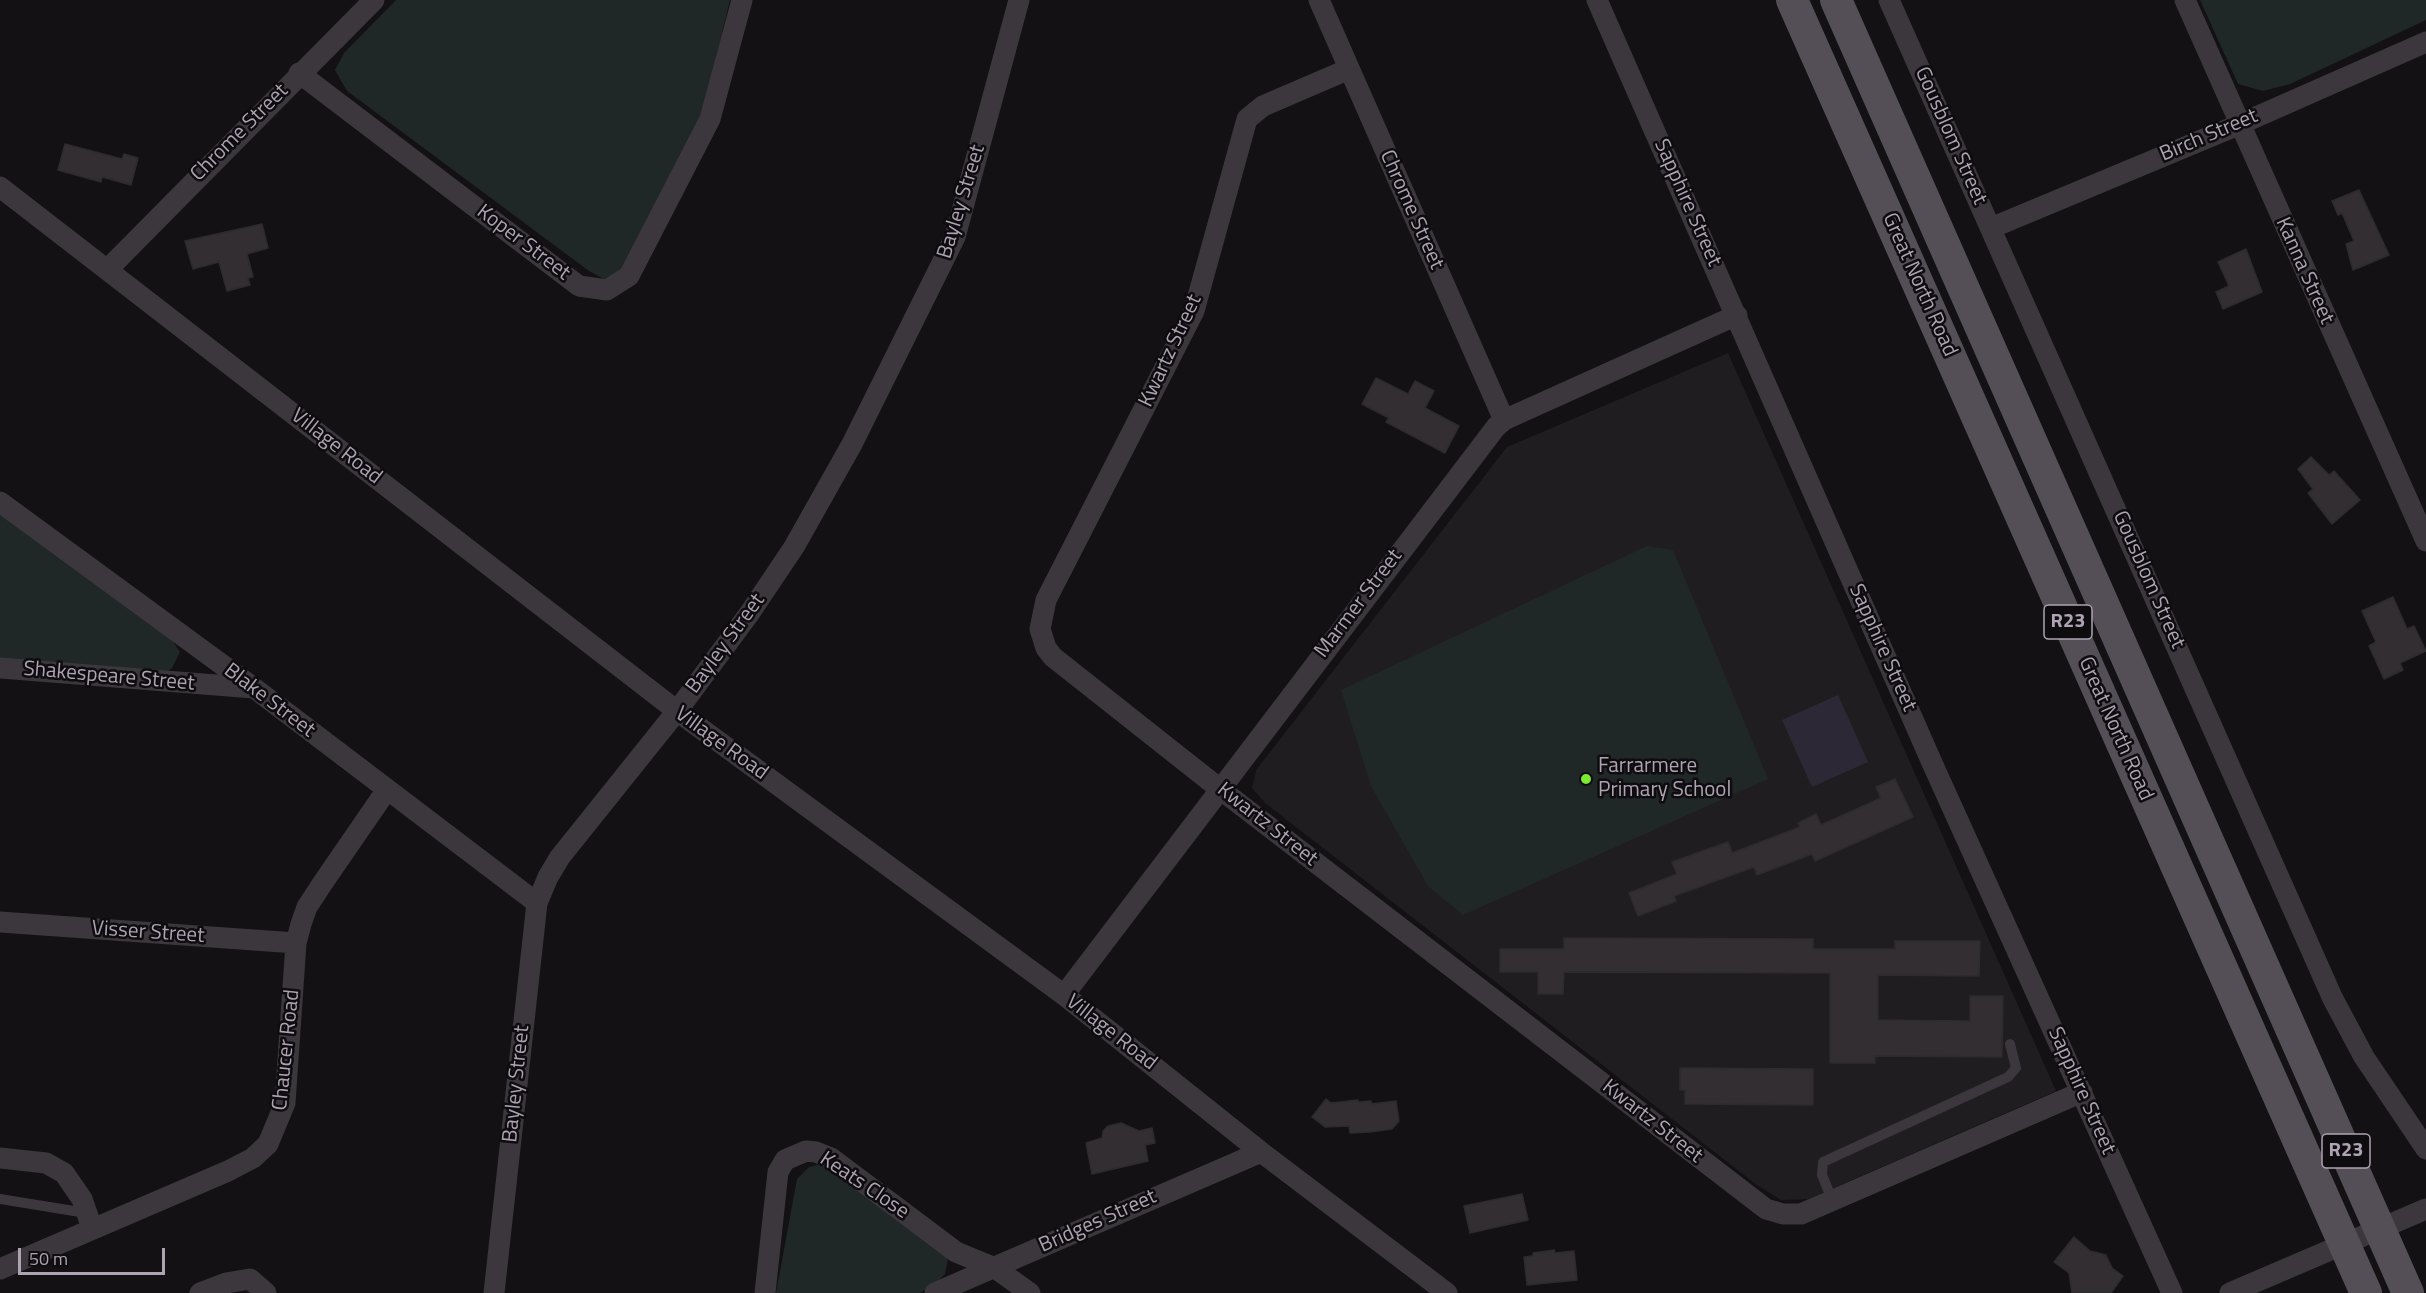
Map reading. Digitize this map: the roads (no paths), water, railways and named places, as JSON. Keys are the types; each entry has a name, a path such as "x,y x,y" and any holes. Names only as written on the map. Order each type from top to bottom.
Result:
{"main road":[{"name":"Great North Road","path":"1792,0 2366,1293"},
{"name":"Great North Road","path":"1836,0 2408,1293"}],"street":[{"name":"Chrome Street","path":"108,269 299,73 374,0"},
{"name":"Koper Street","path":"299,73 579,286 607,290 629,276 710,119 742,0"},
{"name":"Bayley Street","path":"494,1293 537,903 560,857 677,711 749,614 794,547 852,444 949,253 1019,0"},
{"name":"Chrome Street","path":"1319,0 1504,420"},
{"name":"Sapphire Street","path":"1597,0 1933,765 2172,1293"},
{"name":"Gousblom Street","path":"1889,0 2333,999 2364,1057 2426,1149"},
{"name":"Kanna Street","path":"2185,0 2238,125 2426,541"},
{"name":"Birch Street","path":"1991,228 2238,125 2426,42"},
{"name":"Kwartz Street","path":"1349,69 1263,106 1246,119 1194,311 1042,611 1040,629 1046,648 1053,657 1220,789 1766,1209 1801,1214 2082,1092"},
{"name":"Village Road","path":"0,188 108,269 677,711 1064,995 1261,1152 1447,1293"},
{"name":"Marmer Street","path":"1064,995 1490,433 1504,420 1737,315"},
{"name":"Blake Street","path":"0,502 254,688 386,791 537,903"},
{"name":"Shakespeare Street","path":"0,668 254,688"},
{"name":"Chaucer Road","path":"0,1269 89,1221 228,1172 253,1158 268,1144 285,1103 296,943 307,907 386,791"},
{"name":"Visser Street","path":"0,922 296,943"},
{"name":"Keats Close","path":"765,1293 778,1172 785,1160 806,1151 831,1158 956,1252 995,1268 1030,1293"},
{"name":"Bridges Street","path":"935,1293 1261,1152"},
{"path":"0,1158 46,1163 64,1173 75,1186 89,1221"},
{"path":"2230,1293 2426,1209"},
{"path":"200,1293 226,1283 249,1279 266,1293"}],"lane":[{"path":"1833,1202 1822,1175 1823,1162 2008,1077 2016,1068 2010,1044"},
{"path":"0,1199 89,1221"}],"place":[{"name":"Farrarmere Primary School","path":"1586,779"}]}
